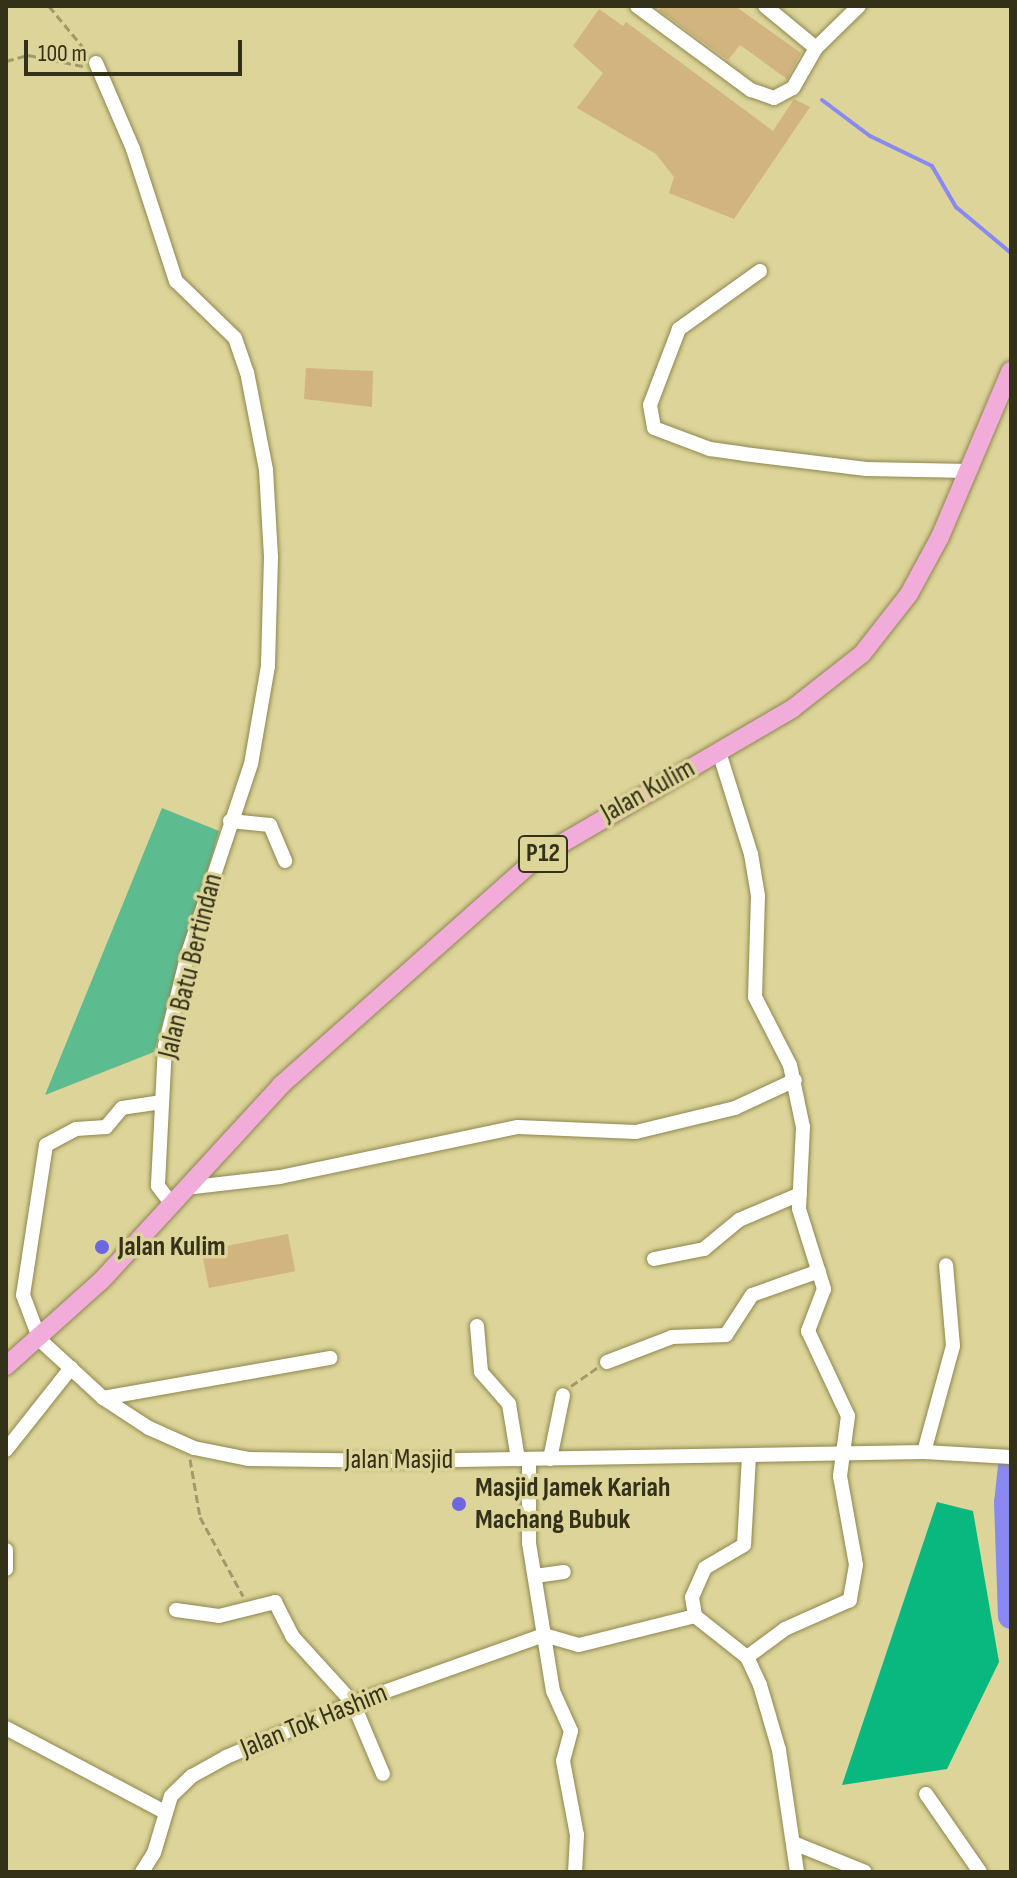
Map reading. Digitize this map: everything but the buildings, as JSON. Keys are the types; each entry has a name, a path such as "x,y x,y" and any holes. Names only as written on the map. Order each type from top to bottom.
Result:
{"main road":[{"name":"Jalan Kulim","path":"6,1366 40,1340 343,1026 537,858 792,709 862,654 909,594 969,471 1011,370"}],"street":[{"path":"637,6 751,90 774,98 793,88 816,48 859,6"},
{"path":"765,6 816,48"},
{"name":"Jalan Batu Bertindan","path":"96,63 133,149 176,281 235,338 247,372 266,470 271,557 268,666 251,764 230,821 165,1046 158,1186 171,1203"},
{"path":"760,271 679,329 650,405 654,428 710,449 744,454 866,469 969,471"},
{"path":"719,752 751,854 758,896 755,997 795,1080 803,1127 800,1194 804,1234 824,1289 808,1331 848,1416 840,1476 856,1565 850,1600 763,1641 747,1657"},
{"path":"230,821 270,825 285,861"},
{"path":"185,1188 280,1177 518,1127 636,1132 735,1108 795,1080"},
{"path":"40,1340 23,1295 41,1156 46,1145 76,1129 106,1127 122,1108 162,1102"},
{"path":"654,1259 704,1249 739,1220 800,1194"},
{"path":"924,1452 953,1346 946,1265"},
{"path":"607,1362 672,1337 726,1335 752,1295 819,1271"},
{"path":"477,1326 481,1372 509,1404 524,1459 529,1543 553,1691 571,1731 563,1761 577,1835 575,1872"},
{"name":"Jalan Masjid","path":"40,1340 103,1398 191,1446 248,1459 550,1459 924,1452 1011,1457"},
{"path":"103,1398 331,1358"},
{"path":"6,1450 71,1368"},
{"path":"550,1459 563,1395"},
{"path":"749,1456 744,1545 699,1576 692,1597 695,1616 747,1657 779,1750 796,1844 797,1872"},
{"path":"6,1550 6,1569"},
{"path":"535,1576 564,1572"},
{"path":"176,1610 219,1616 262,1601 280,1606 292,1636 353,1703 383,1774"},
{"path":"544,1635 579,1645 695,1616"},
{"name":"Jalan Tok Hashim","path":"142,1872 154,1853 163,1811 179,1786 203,1770 353,1703 544,1635"},
{"path":"6,1728 163,1811"},
{"path":"926,1794 980,1872"},
{"path":"796,1844 865,1872"}],"path":[{"path":"6,61 28,55 79,67 96,63 49,6"},
{"path":"563,1395 607,1362"},
{"path":"191,1446 200,1517 248,1606"}],"green space":[{"path":"162,808 219,831 154,1052 45,1095"},
{"path":"937,1502 973,1511 999,1662 947,1769 842,1785"}],"waterway":[{"path":"822,100 870,136 932,166 956,207 1011,253"},
{"path":"1011,1466 1007,1502 1011,1616"}],"place":[{"name":"Jalan Kulim","path":"102,1247"},
{"name":"Masjid Jamek Kariah Machang Bubuk","path":"459,1504"}]}
